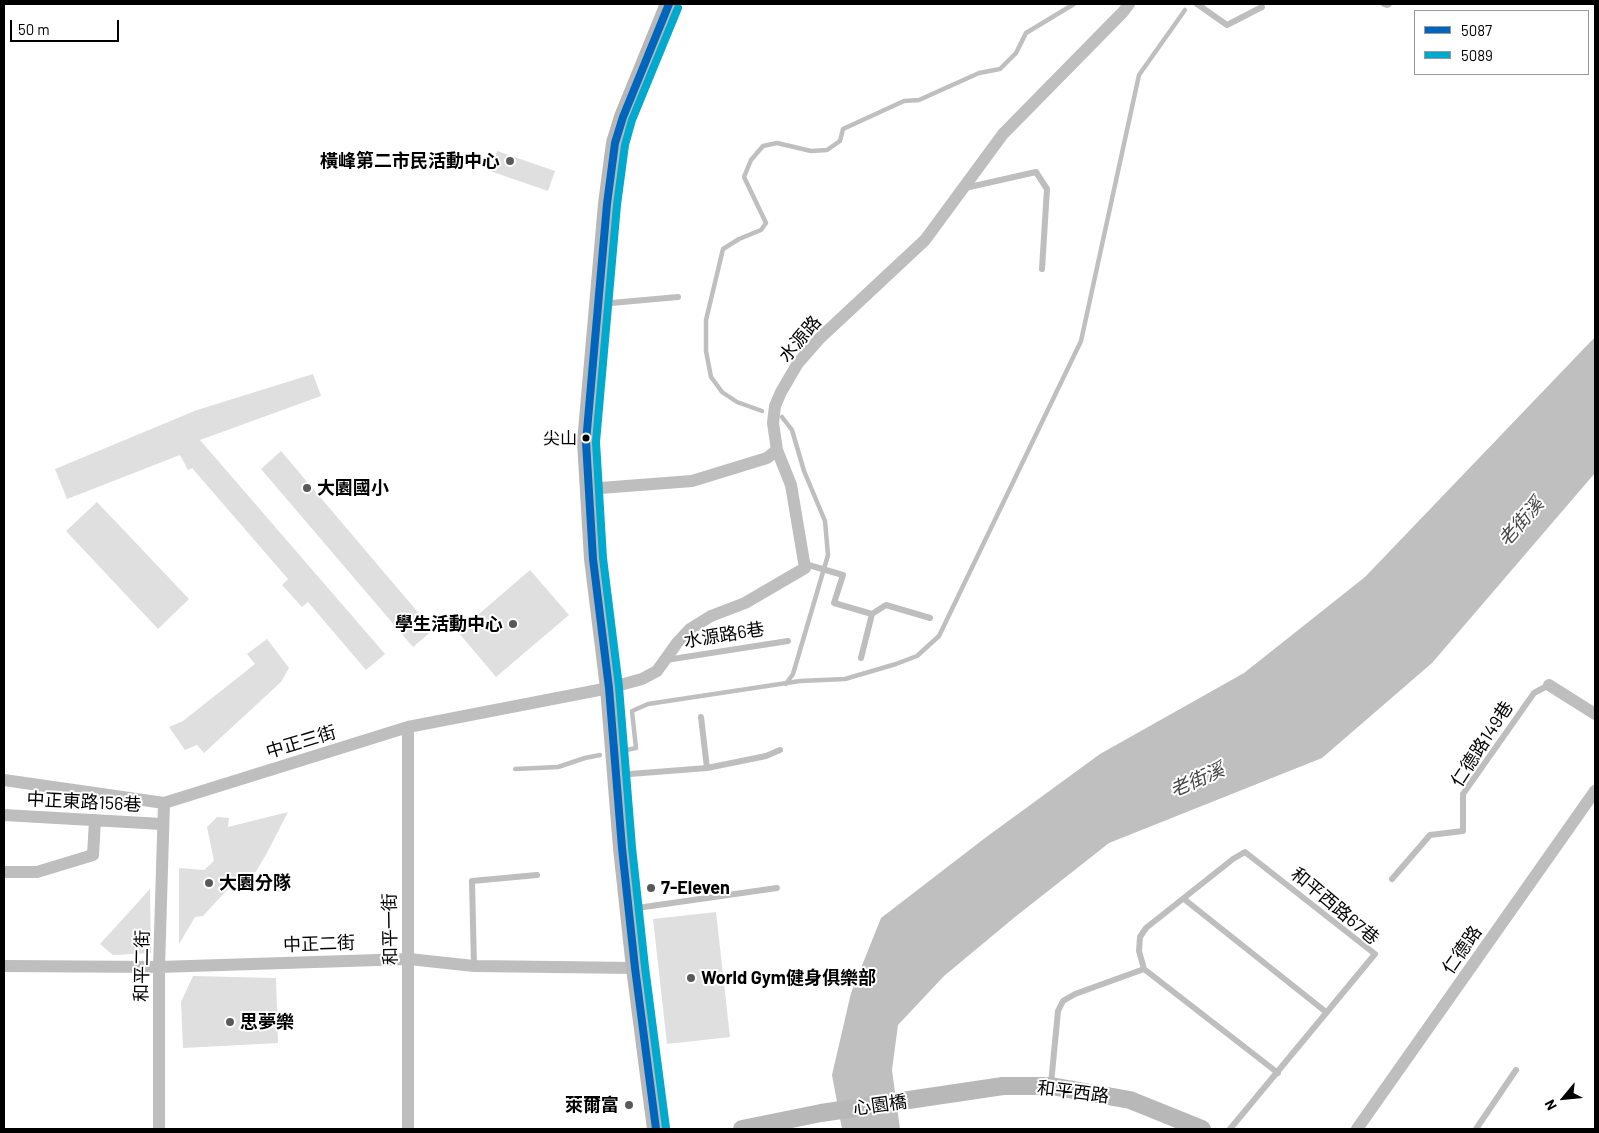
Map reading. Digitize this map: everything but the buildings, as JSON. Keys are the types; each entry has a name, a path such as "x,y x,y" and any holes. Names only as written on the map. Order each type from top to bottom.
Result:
{"main road":[{"path":"656,1129 628,909 609,688 592,560 586,442 607,204 615,143 668,4"},
{"name":"和平西路","path":"938,1096 1003,1086 1051,1086 1130,1100 1202,1129"},
{"name":"心園橋","path":"742,1129 821,1113 938,1096"}],"street":[{"name":"水源路","path":"809,565 791,485 777,450 773,423 781,392 798,363 820,338 925,240 1003,134 1129,4"},
{"path":"587,488 692,482 767,458 777,450"},
{"path":"609,688 642,679 657,671 677,643 690,629 711,616 745,603 809,565"},
{"path":"1549,685 1595,714"},
{"name":"中正三街","path":"4,780 164,803 408,727 609,688"},
{"name":"和平一街","path":"408,727 408,1129"},
{"name":"仁德路","path":"1357,1129 1595,791"},
{"name":"和平二街","path":"159,1129 159,967 164,803"},
{"name":"中正東路156巷","path":"4,815 162,824"},
{"path":"4,872 37,872 93,854 95,820"},
{"name":"中正二街","path":"4,966 159,967 409,959 474,966 635,968"}],"lane":[{"path":"1197,4 1227,25 1262,7"},
{"path":"1384,4 1389,4"},
{"path":"962,189 1036,172 1047,189 1042,269"},
{"path":"598,304 678,297"},
{"path":"809,565 843,575 834,602 872,614"},
{"path":"861,658 872,614 886,605 930,618"},
{"name":"水源路6巷","path":"665,660 788,641"},
{"name":"仁德路149巷","path":"1392,879 1430,835 1462,831 1463,794 1534,692 1549,685"},
{"path":"701,717 707,768"},
{"path":"615,775 707,768 766,756 780,750"},
{"name":"和平西路67巷","path":"1184,899 1232,859 1245,852 1375,954 1230,1129"},
{"path":"474,966 472,881 537,875"},
{"path":"628,909 777,888"},
{"path":"1278,1073 1144,969 1139,951 1140,937 1146,928 1184,899 1326,1012"},
{"path":"1051,1086 1058,1011 1063,1001 1075,994 1144,969"},
{"path":"1476,1129 1516,1070"}],"water":[{"name":"老街溪","path":"1595,337 1595,473 1432,663 1322,758 1109,843 1015,917 944,976 898,1025 892,1070 900,1129 842,1129 832,1075 851,993 881,918 985,838 1100,754 1244,673 1365,577"}],"waterway":[{"path":"762,411 737,402 722,392 711,377 706,351 706,320 723,249 739,239 761,230 766,223 744,177 751,160 763,146 777,143 811,151 827,150 840,141 843,129 904,101 919,100 979,73 1000,69 1016,53 1026,33 1074,4"},
{"path":"626,750 636,748 632,711 648,704 800,681 845,679 917,656 939,636 1081,341 1139,75 1185,10"},
{"path":"782,417 792,430 804,471 825,521 828,555 793,674 786,684"},
{"path":"515,769 558,767 600,755"}],"transit line":[{"name":"5087","path":"656,1129 635,968 622,848 609,688 593,559 586,442 607,204 615,143 623,117 669,4"},
{"name":"5089","path":"666,1128 645,967 632,847 619,687 603,558 596,442 617,205 625,145 632,120 678,8"}],"place":[{"name":"橫峰第二市民活動中心","path":"510,161"},
{"name":"尖山","path":"586,438"},
{"name":"大園國小","path":"307,488"},
{"name":"學生活動中心","path":"513,624"},
{"name":"大園分隊","path":"209,883"},
{"name":"7-Eleven","path":"651,888"},
{"name":"World Gym健身俱樂部","path":"691,978"},
{"name":"思夢樂","path":"230,1022"},
{"name":"萊爾富","path":"629,1105"}]}
